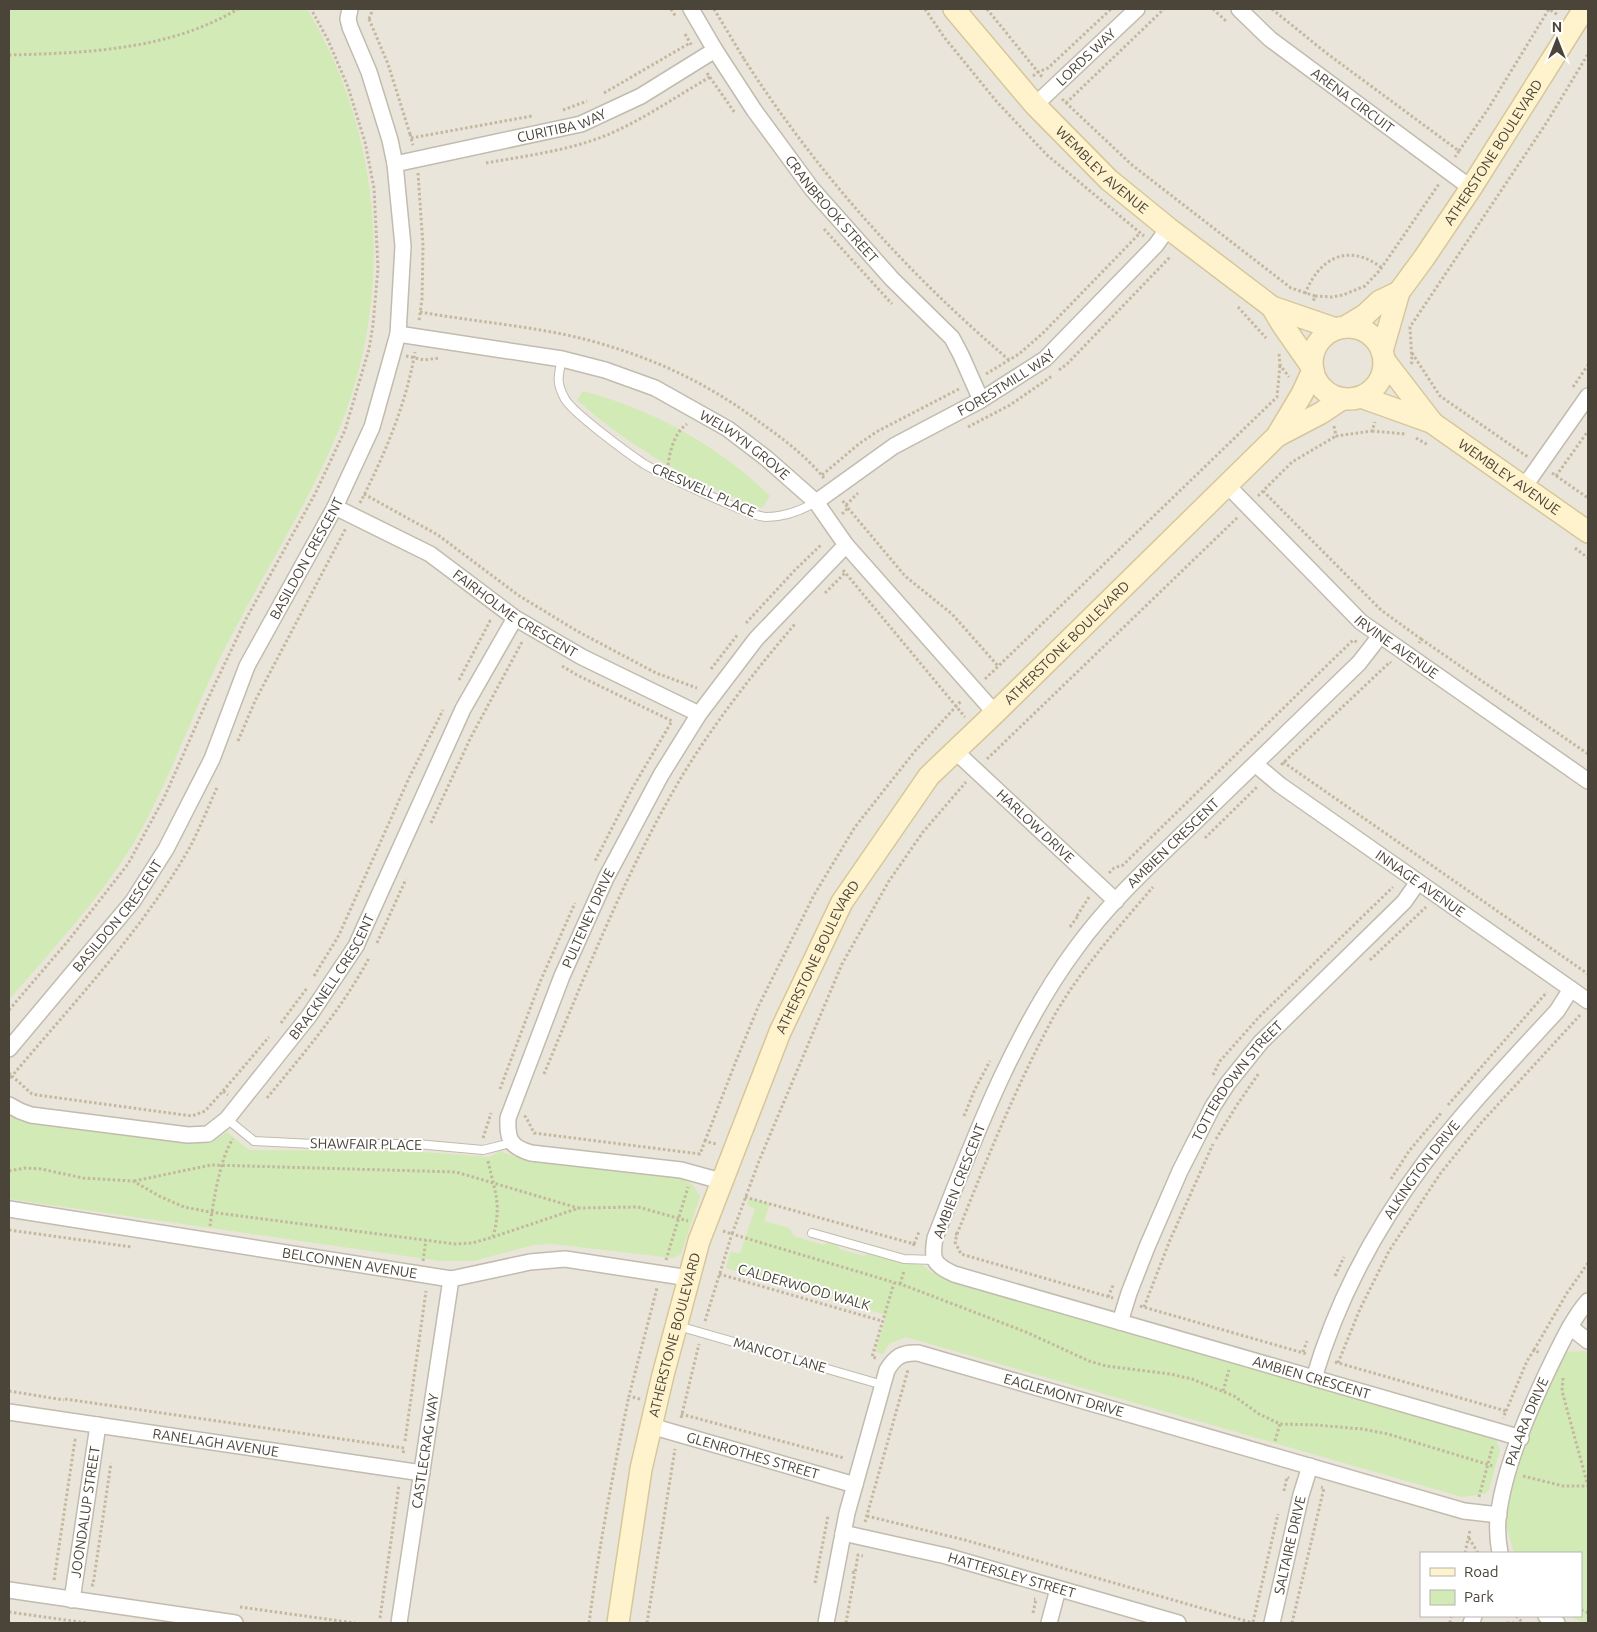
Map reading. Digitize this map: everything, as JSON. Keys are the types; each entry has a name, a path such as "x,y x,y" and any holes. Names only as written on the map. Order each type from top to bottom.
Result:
{"street":[{"name":"BASILDON CRESCENT","path":"9,1049 133,901 166,849 212,759 247,666 335,507 372,427 398,334 403,246 395,164 390,140 369,72 350,27 348,19 350,9"},
{"name":"CRANBROOK STREET","path":"691,9 754,110 812,189 892,278 952,338 981,400"},
{"name":"WEMBLEY AVENUE","path":"954,9 1034,106 1109,180 1162,237 1272,308 1340,328"},
{"name":"LORDS WAY","path":"1034,106 1137,9"},
{"name":"ARENA CIRCUIT","path":"1239,9 1270,39 1471,188"},
{"name":"ATHERSTONE BOULEVARD","path":"1383,355 1398,292 1424,258 1471,188 1580,14"},
{"name":"CURITIBA WAY","path":"395,164 581,124 641,96 715,50"},
{"name":"FORESTMILL WAY","path":"816,502 894,446 981,400 1045,359 1162,237"},
{"name":"ATHERSTONE BOULEVARD","path":"1340,328 1365,315 1380,301 1398,292"},
{"name":"WEMBLEY AVENUE","path":"1272,308 1281,344 1313,368"},
{"path":"1340,328 1354,328 1363,331 1378,342 1383,355 1384,369 1376,386 1369,393 1351,398 1325,391 1319,384 1313,368 1316,348 1320,340 1340,328"},
{"name":"WELWYN GROVE","path":"398,334 562,359 605,370 655,388 728,429 766,458 816,502 846,545 995,713"},
{"name":"WEMBLEY AVENUE","path":"1383,355 1431,422"},
{"name":"ATHERSTONE BOULEVARD","path":"618,1623 641,1469 662,1375 705,1226 780,1032 842,902 929,776 1277,436 1302,394 1313,368"},
{"path":"1524,487 1588,396"},
{"name":"WEMBLEY AVENUE","path":"1351,398 1383,404 1431,422 1588,532"},
{"name":"ATHERSTONE BOULEVARD","path":"1277,436 1351,398"},
{"name":"IRVINE AVENUE","path":"1227,485 1351,613 1380,636 1588,781"},
{"name":"FAIRHOLME CRESCENT","path":"335,507 430,554 515,618 582,658 699,714"},
{"name":"PULTENEY DRIVE","path":"511,1143 507,1132 508,1118 562,976 610,870 661,775 699,714 756,639 846,545"},
{"name":"BRACKNELL CRESCENT","path":"9,1105 31,1114 188,1135 208,1134 227,1119 309,1016 356,946 463,709 515,618"},
{"name":"AMBIEN CRESCENT","path":"1380,636 1359,663 1135,880 1076,947 1046,993 1029,1024 983,1120 962,1168 935,1238 932,1252 934,1260 941,1268 954,1274 1521,1438"},
{"name":"HARLOW DRIVE","path":"956,751 1116,901"},
{"name":"INNAGE AVENUE","path":"1255,764 1280,785 1588,1001"},
{"name":"TOTTERDOWN STREET","path":"1120,1322 1129,1292 1180,1171 1209,1113 1228,1083 1260,1042 1404,902 1418,882"},
{"name":"ALKINGTON DRIVE","path":"1314,1378 1323,1348 1350,1286 1365,1256 1402,1195 1446,1135 1557,1011 1571,989"},
{"path":"511,1143 520,1150 530,1153 681,1170 721,1181"},
{"name":"BELCONNEN AVENUE","path":"9,1209 450,1285 530,1262 565,1259 689,1278"},
{"name":"CASTLECRAG WAY","path":"399,1623 450,1285"},
{"name":"PALARA DRIVE","path":"1500,1552 1498,1514 1508,1471 1538,1390 1570,1327 1588,1301"},
{"path":"1570,1327 1588,1341"},
{"name":"EAGLEMONT DRIVE","path":"826,1623 842,1533 854,1485 887,1370 899,1355 918,1353 1464,1511 1498,1514"},
{"name":"RANELAGH AVENUE","path":"9,1412 422,1474"},
{"name":"JOONDALUP STREET","path":"72,1600 98,1425"},
{"name":"GLENROTHES STREET","path":"651,1426 854,1485"},
{"name":"SALTAIRE DRIVE","path":"1272,1623 1301,1495 1310,1466"},
{"name":"HATTERSLEY STREET","path":"842,1533 946,1556 1178,1623"},
{"path":"1049,1623 1058,1589"},
{"path":"9,1590 235,1623"}],"lane":[{"name":"CRESWELL PLACE","path":"562,359 558,380 566,400 585,418 644,463 742,510 765,517 796,511 816,502"},
{"name":"SHAWFAIR PLACE","path":"227,1119 254,1141 313,1144 417,1144 482,1150 511,1143"},
{"path":"812,1233 904,1259 934,1260"},
{"name":"MANCOT LANE","path":"676,1325 883,1385"}],"path":[{"path":"9,55 87,53 139,46 222,18 238,9"},
{"path":"9,1010 68,941 128,864 164,798 246,619 315,494 347,421 369,349 378,268 374,188 365,142 348,88 328,40 311,9"},
{"path":"925,9 944,37 1000,106 1047,155 1140,233 1162,237 1179,262"},
{"path":"987,9 1038,72 1066,102 1132,165 1291,288 1305,294 1332,297 1343,295 1365,286 1382,268 1488,109 1549,9 1580,14"},
{"path":"1000,106 1038,72 1048,68 1110,9"},
{"path":"1066,102 1164,9"},
{"path":"1272,9 1325,52 1458,152"},
{"path":"369,20 388,64 410,134 390,140"},
{"path":"598,96 690,43"},
{"path":"1400,379 1412,362 1410,327 1547,122 1588,54"},
{"path":"744,58 775,107 797,137 860,215 953,311 1009,360"},
{"path":"557,111 591,100"},
{"path":"411,138 541,114"},
{"path":"822,475 878,430 973,382 1009,360 1043,333 1140,233"},
{"path":"1305,294 1316,271 1338,256 1362,256 1372,260 1382,268"},
{"path":"1304,318 1311,309 1315,296"},
{"path":"1234,303 1281,344 1280,365 1302,394"},
{"path":"1411,352 1440,396 1588,498"},
{"path":"1372,431 1383,404"},
{"path":"1322,413 1334,425 1336,436"},
{"path":"667,475 671,447 683,427 702,415"},
{"path":"647,1623 681,1414 702,1332 732,1234 759,1160 842,964 898,867 923,832 976,770 1292,462 1336,436 1372,431 1410,435 1434,449"},
{"path":"1556,476 1588,431"},
{"path":"1263,491 1381,610 1588,754"},
{"path":"364,494 438,535 518,595 577,631 656,672 697,688"},
{"path":"848,508 905,576 952,614 998,666"},
{"path":"327,521 346,530"},
{"path":"1572,546 1588,558"},
{"path":"820,598 845,573"},
{"path":"483,616 490,621"},
{"path":"540,1083 594,951 647,840 682,776 734,699 800,618"},
{"path":"1199,843 1390,662 1401,669 1421,639"},
{"path":"554,661 577,675 672,721 633,786 592,867"},
{"path":"1283,762 1588,974"},
{"path":"957,1234 983,1168 1055,1015 1088,966 1157,883"},
{"path":"498,1095 540,982 576,901"},
{"path":"1364,966 1426,907"},
{"path":"1338,1363 1360,1309 1389,1251 1440,1174 1481,1123 1580,1015"},
{"path":"1144,1307 1170,1240 1215,1141 1264,1066"},
{"path":"9,1073 12,1076 9,1079"},
{"path":"9,1171 25,1168 41,1169 83,1178 133,1181 211,1165 456,1172 579,1208"},
{"path":"133,1181 158,1196 184,1206 210,1212 455,1244 472,1243 493,1237 579,1208 638,1206 906,1286 1026,1332 1089,1361 1106,1366 1192,1378 1234,1396 1259,1414 1280,1424 1353,1428 1388,1434 1531,1479 1563,1486 1588,1486 1562,1391 1564,1372"},
{"path":"9,1230 137,1247"},
{"path":"1534,1350 1567,1293 1588,1263"},
{"name":"CALDERWOOD WALK","path":"719,1274 882,1321"},
{"path":"419,1288 426,1290 450,1285"},
{"path":"405,1441 426,1290"},
{"path":"589,1623 614,1464 629,1396"},
{"path":"681,1414 844,1458"},
{"path":"46,1579 55,1580 75,1440 67,1438"},
{"path":"674,1450 684,1452"},
{"path":"380,1618 399,1485"},
{"path":"815,1586 829,1514"},
{"path":"867,1516 965,1540 1253,1623"},
{"path":"1465,1552 1470,1530"},
{"path":"1468,1538 1477,1552"},
{"path":"846,1623 858,1555 867,1557"},
{"path":"818,1567 854,1573"},
{"path":"1027,1596 1036,1599 1033,1615"},
{"path":"9,1612 87,1623"},
{"path":"1507,1623 1518,1623"}],"shaded area":[{"path":"9,9 1588,9 1588,1623 9,1623"}],"green space":[{"path":"9,9 307,9 333,59 353,111 366,166 373,221 373,277 367,332 354,386 335,439 295,521 222,654 152,809 112,876 62,939 9,1000"},
{"path":"583,391 635,408 683,432 706,445 728,461 770,496 762,508 688,476 664,463 619,434 577,400"},
{"path":"9,1115 199,1143 211,1143 227,1132 249,1150 410,1151 490,1157 500,1151 516,1157 679,1177 693,1185 700,1196 681,1254 673,1258 553,1244 534,1245 473,1261 440,1261 9,1199"},
{"path":"749,1198 770,1204 764,1221 789,1228 794,1236 823,1245 829,1242 837,1244 839,1249 864,1256 868,1253 900,1263 923,1265 931,1272 1477,1430 1495,1438 1500,1450 1489,1490 1485,1494 1462,1497 906,1337 889,1344 883,1354 875,1352 886,1315 726,1268 730,1252 740,1253 755,1209 747,1205"},
{"path":"1565,1352 1588,1352 1588,1623 1583,1623 1572,1617 1582,1617 1582,1552 1514,1552 1505,1522 1506,1500 1530,1427"}]}
